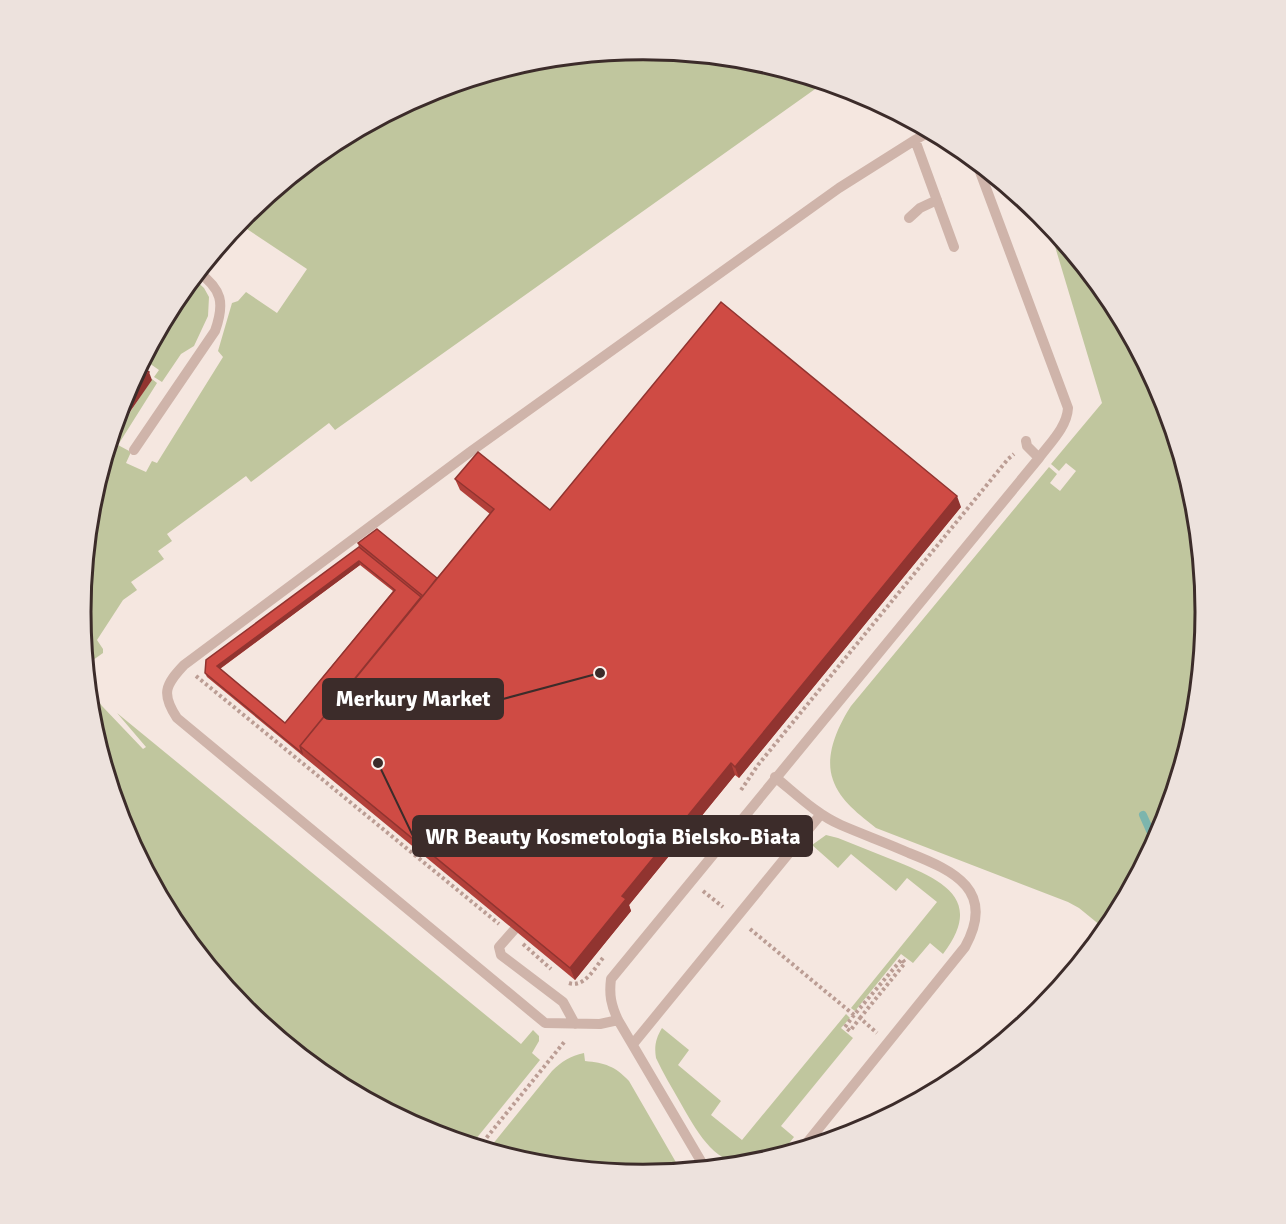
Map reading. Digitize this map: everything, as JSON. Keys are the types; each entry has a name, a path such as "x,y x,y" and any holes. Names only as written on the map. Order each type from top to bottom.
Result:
{"lane":[{"path":"618,1020 600,1024 545,1023 177,718 168,704 167,693 170,681 184,665 480,445 838,188 922,136"},
{"path":"915,140 954,247"},
{"path":"701,1161 611,1006 609,992 611,979 1039,458 1068,416 1068,408 982,176"},
{"path":"909,218 920,208 937,200"},
{"path":"134,450 215,331 222,313 220,298 211,281 205,277"},
{"path":"1027,443 1039,458"},
{"path":"775,777 821,814 839,825 938,864 954,873 964,882 975,902 975,922 972,934 965,946 811,1138"},
{"path":"633,1044 821,814"},
{"path":"512,932 499,947 501,955 563,1002 575,1024"}],"path":[{"path":"739,793 758,765 1008,459 1027,443"},
{"path":"184,665 512,932 552,970"},
{"path":"691,880 854,1015"},
{"path":"561,977 569,984 581,983 609,951"},
{"path":"902,958 905,963 860,1018 850,1030 845,1027 902,958"},
{"path":"860,1018 888,1042"},
{"path":"484,1140 568,1038 575,1024"}],"green space":[{"path":"643,60 715,65 751,71 817,88 335,430 329,423 251,482 246,476 167,534 172,541 158,551 164,559 131,582 137,590 123,600 97,640 103,653 93,660 91,612 96,540 110,469 127,417 152,379 157,383 118,445 131,452 126,463 146,472 152,461 157,463 223,357 218,351 232,303 238,301 246,292 277,313 307,269 247,229 279,197 336,153 399,117 466,89 535,71 571,65"},
{"path":"1054,244 1102,305 1138,368 1153,401 1176,469 1184,504 1194,576 1194,648 1184,720 1176,755 1166,789 1138,856 1098,924 1068,902 876,828 840,795 833,780 830,761 831,751 841,723 851,706 1049,467 1057,474 1050,483 1060,491 1076,471 1066,463 1059,471 1051,464 1102,403"},
{"path":"199,284 209,297 208,316 194,346 181,354 162,382 154,377 159,370 150,364 184,305"},
{"path":"99,702 143,749 146,747 117,713 521,1044 533,1030 539,1036 539,1041 532,1053 540,1060 477,1138 399,1107 336,1071 307,1050 279,1027 228,976 184,919 165,888 133,823 120,789"},
{"path":"826,835 898,862 930,877 953,895 959,906 960,920 955,935 943,954 930,943 913,963 901,954 855,1011 851,1008 937,902 907,878 896,891 851,854 838,868 812,845"},
{"path":"846,1014 850,1018 841,1028 853,1038 781,1126 794,1137 786,1145 724,1158 702,1138 656,1058 656,1042 662,1028 689,1050 678,1065 721,1101 711,1115 742,1140"},
{"path":"584,1053 585,1061 609,1066 629,1081 676,1163 607,1163 535,1153 494,1143 552,1071 566,1059"}],"building":[{"path":"721,302 957,496 735,767 731,763 622,896 626,899 570,968 300,746 494,509 455,479 478,452 550,510"},
{"path":"377,529 437,578 423,596 358,543"},
{"path":"359,547 421,597 300,746 302,753 205,673 206,660","holes":["359,561 395,590 285,723 217,666"]}],"waterway":[{"path":"1143,815 1150,830"}],"place":[{"name":"Merkury Market","path":"600,673"},
{"name":"WR Beauty Kosmetologia Bielsko-Biała","path":"378,763"}]}
